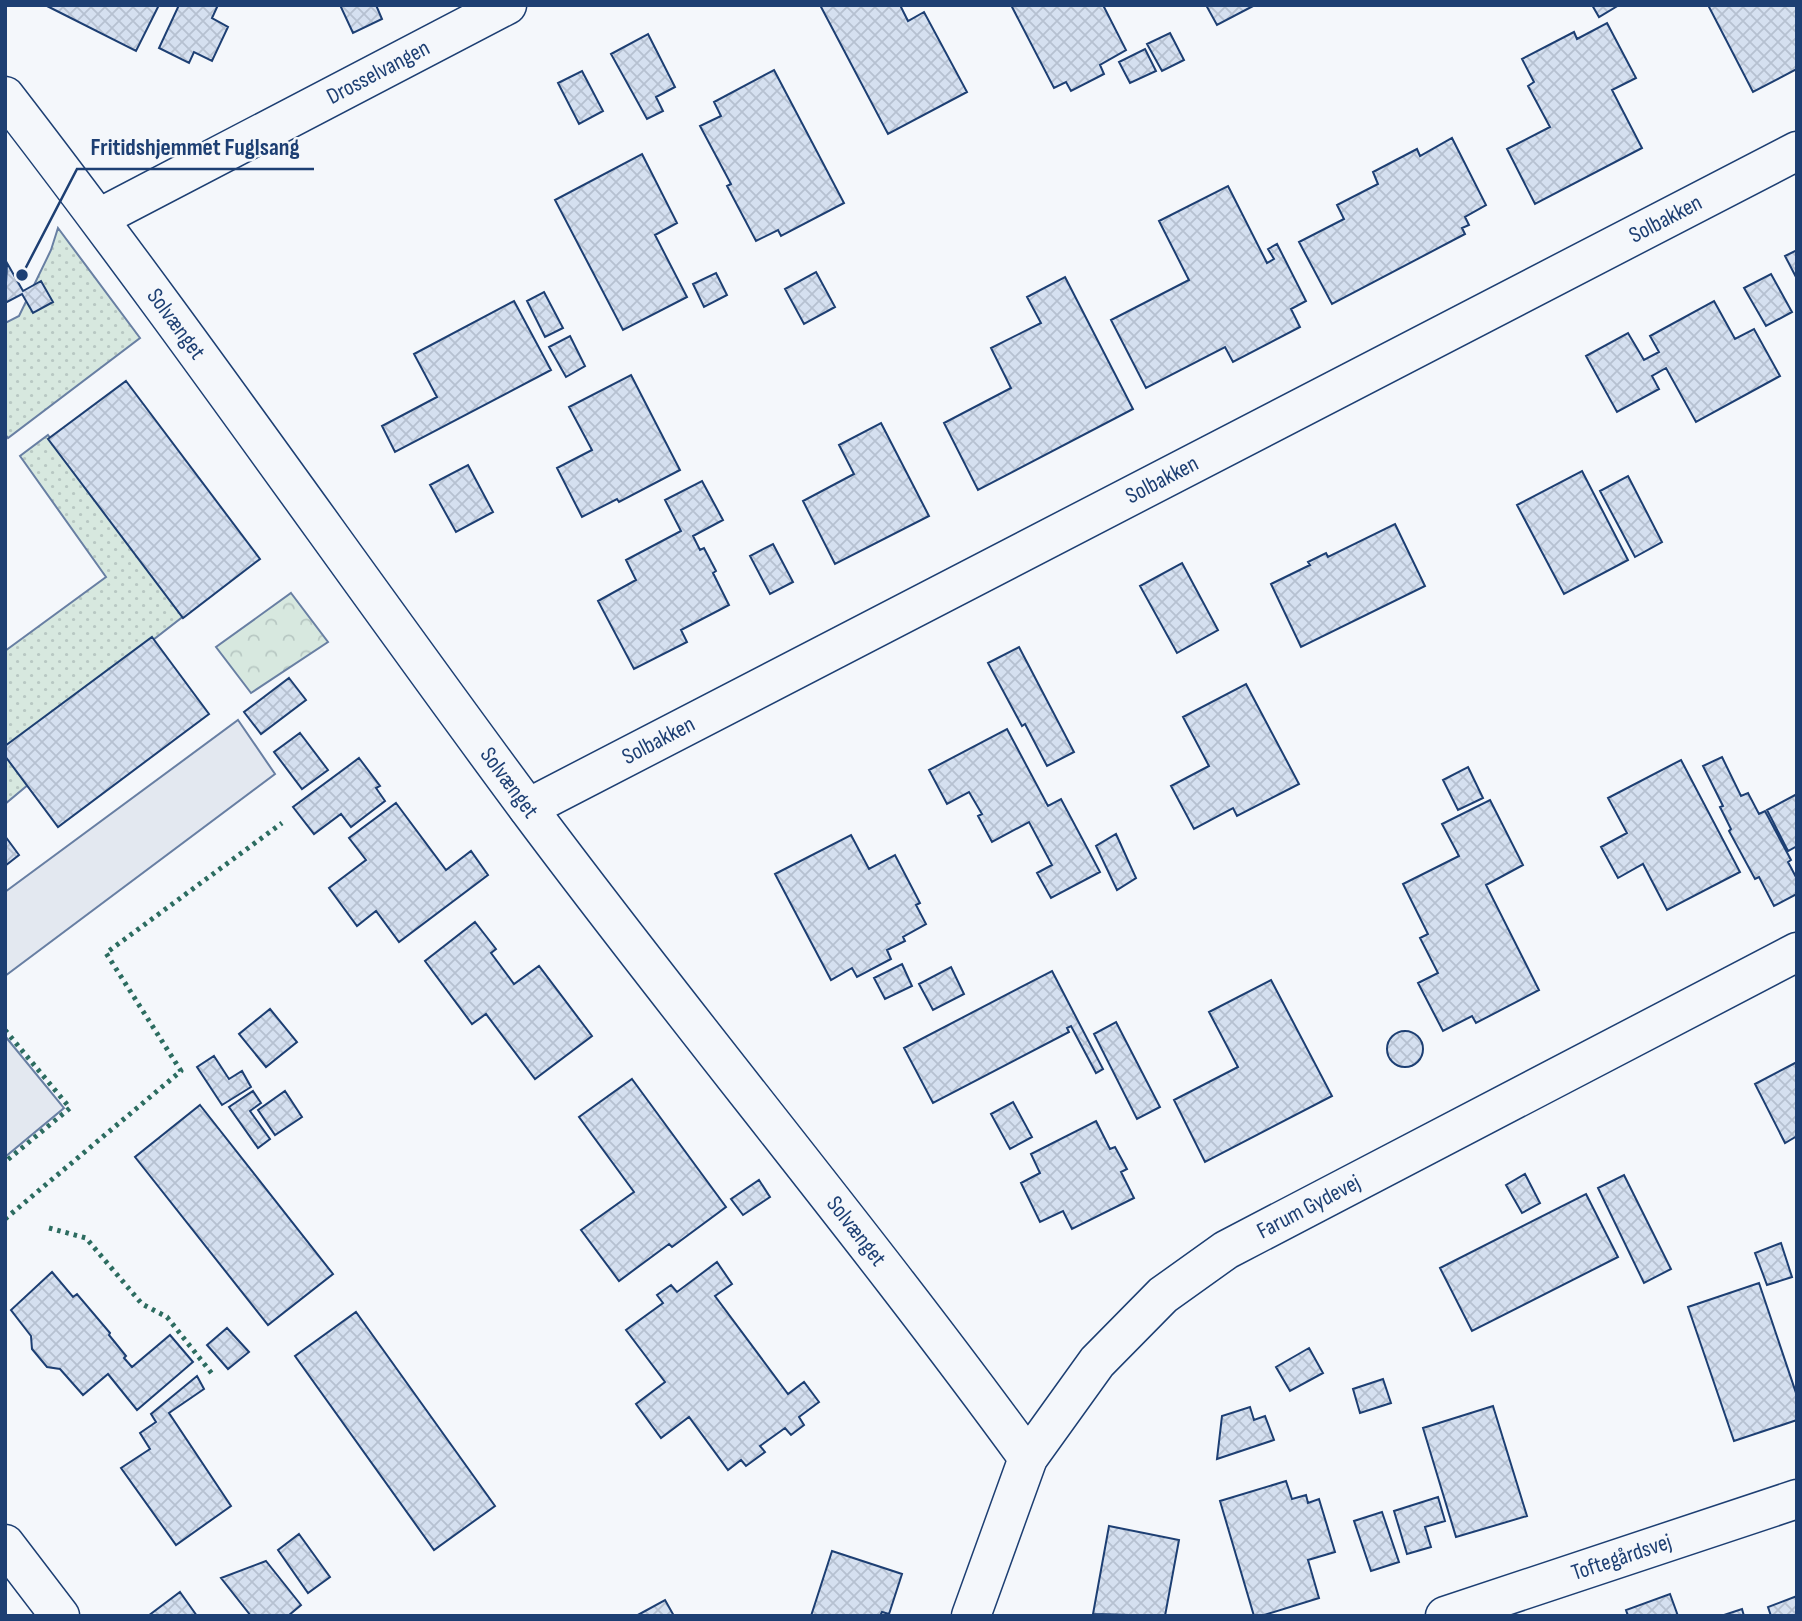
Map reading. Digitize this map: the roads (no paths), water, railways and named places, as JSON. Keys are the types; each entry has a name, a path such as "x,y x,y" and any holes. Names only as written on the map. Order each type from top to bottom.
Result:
{"street":[{"name":"Drosselvangen","path":"99,218 507,5"},
{"name":"Solvænget","path":"5,96 99,218 528,808 1028,1458"},
{"name":"Solbakken","path":"528,808 1797,151"},
{"name":"Farum Gydevej","path":"971,1616 1028,1458 1097,1362 1163,1295 1226,1250 1797,953"},
{"name":"Toftegårdsvej","path":"1445,1616 1797,1499"},
{"path":"5,1544 60,1616"}],"place":[{"name":"Fritidshjemmet Fuglsang","path":"22,275"}]}
